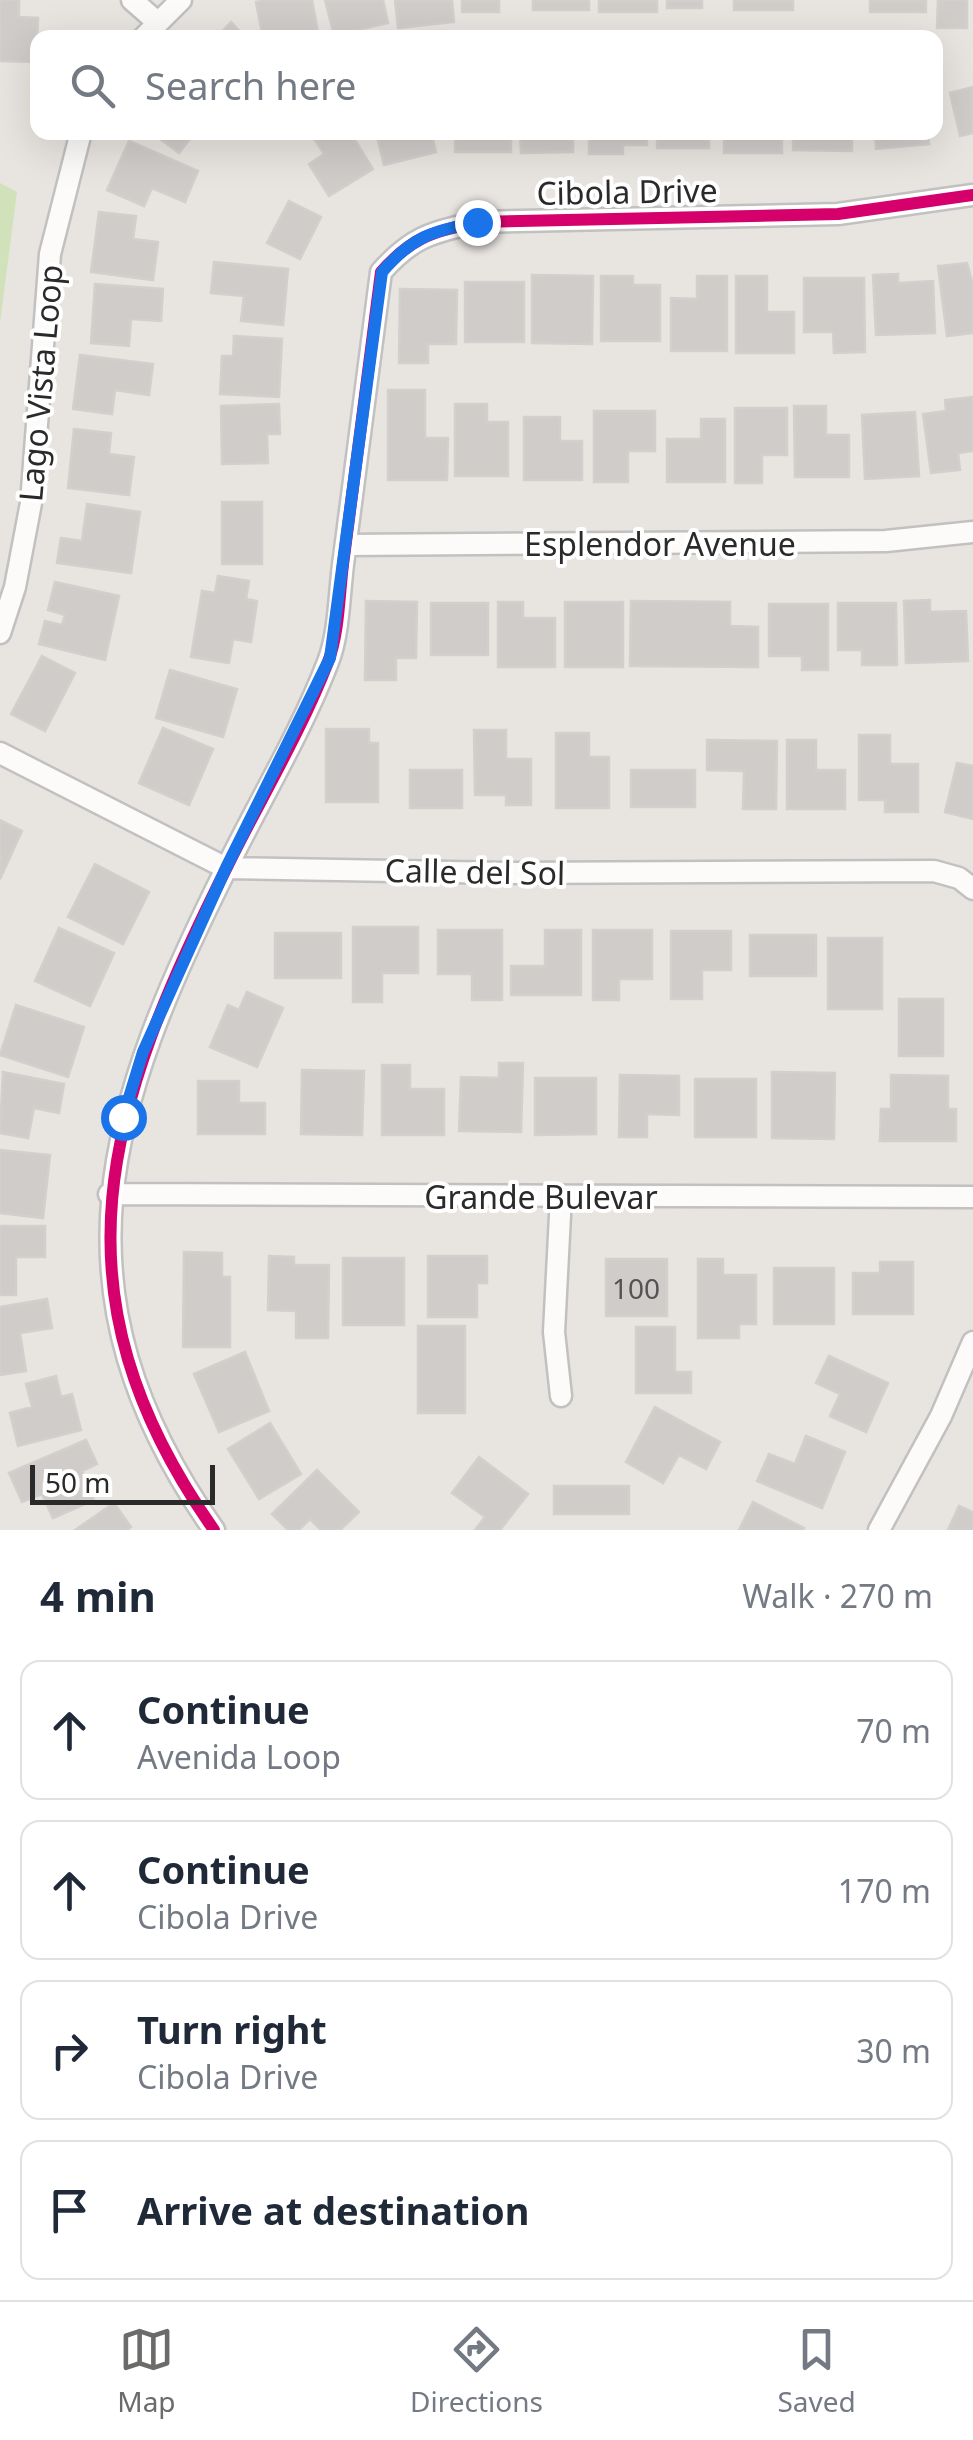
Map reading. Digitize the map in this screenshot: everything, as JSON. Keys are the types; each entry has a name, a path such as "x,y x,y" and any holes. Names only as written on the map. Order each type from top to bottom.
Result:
{"street":[{"path":"132,0 149,29 182,0"},
{"name":"Lago Vista Loop","path":"0,633 15,588 31,503 50,254 79,140"},
{"name":"Cibola Drive","path":"214,1530 183,1486 154,1430 126,1350 113,1284 110,1194 123,1117 143,1052 226,868 330,658 382,272 403,247 425,234 477,222 838,214 973,194"},
{"name":"Esplendor Avenue","path":"346,545 886,541 973,532"},
{"name":"Calle del Sol","path":"0,753 226,868 506,873 934,870 973,888"},
{"name":"Grande Bulevar","path":"110,1194 973,1198"},
{"path":"561,1196 554,1332 561,1396"},
{"path":"879,1530 941,1416 973,1342"}],"green space":[{"path":"0,183 17,192 0,323"}],"building":[{"path":"0,0 19,0 19,17 38,18 37,30 30,30 30,62 0,61"},
{"path":"312,0 318,30 261,30 256,2"},
{"path":"325,0 383,0 388,23 333,30"},
{"path":"395,0 452,0 454,22 398,28"},
{"path":"462,0 499,0 499,12 462,12"},
{"path":"533,0 589,0 589,10 533,10"},
{"path":"599,0 657,0 657,12 599,12"},
{"path":"667,0 702,0 702,8 667,8"},
{"path":"734,0 793,0 793,10 734,10"},
{"path":"870,0 926,0 926,12 870,12"},
{"path":"938,0 967,0 967,28 937,28"},
{"path":"973,87 973,133 960,136 950,93"},
{"path":"162,140 189,140 179,153"},
{"path":"315,140 355,140 373,169 329,196 309,164 324,154"},
{"path":"378,140 433,140 436,152 384,165"},
{"path":"455,140 511,140 511,152 455,152"},
{"path":"520,140 573,140 573,152 521,153"},
{"path":"589,140 647,140 647,145 623,145 623,154 589,154"},
{"path":"657,140 709,140 709,148 657,148"},
{"path":"724,140 782,140 782,153 724,153"},
{"path":"793,140 852,140 852,151 793,150"},
{"path":"875,140 929,140 929,144 876,149"},
{"path":"129,141 198,171 185,202 152,188 144,206 107,190"},
{"path":"289,201 321,217 300,259 267,243"},
{"path":"99,212 136,216 133,239 158,242 153,280 91,272"},
{"path":"214,262 288,269 283,325 241,321 244,296 211,293"},
{"path":"967,263 973,285 973,333 947,336 938,266"},
{"path":"898,274 898,283 933,281 935,333 876,335 873,275"},
{"path":"532,275 593,276 592,344 532,343"},
{"path":"601,276 633,276 633,285 660,285 660,341 601,341"},
{"path":"697,276 727,276 727,351 671,351 671,298 697,299"},
{"path":"736,276 767,276 767,312 794,312 794,353 736,353"},
{"path":"804,278 864,278 865,352 834,353 833,332 804,332"},
{"path":"465,282 524,282 524,342 465,342"},
{"path":"95,284 163,289 161,321 131,319 129,346 91,343"},
{"path":"400,289 457,290 456,344 428,344 428,363 399,363"},
{"path":"234,336 282,339 279,397 220,394 222,356 233,356"},
{"path":"80,355 153,364 149,395 115,390 112,414 73,409"},
{"path":"388,390 425,390 425,438 448,438 447,480 388,480"},
{"path":"973,397 973,451 958,453 960,470 931,473 923,414 946,411 945,400"},
{"path":"279,404 280,434 267,434 268,463 222,464 221,406"},
{"path":"455,404 487,404 487,422 508,422 508,476 455,476"},
{"path":"794,406 826,406 826,435 849,435 849,477 795,477"},
{"path":"735,408 787,408 787,455 762,455 762,483 735,483"},
{"path":"594,411 655,411 655,451 628,451 628,482 594,482"},
{"path":"915,412 919,476 865,479 862,415"},
{"path":"524,417 560,417 560,441 582,441 582,480 524,480"},
{"path":"701,419 725,419 725,482 667,482 667,439 701,439"},
{"path":"74,429 111,433 109,454 134,457 129,495 68,488"},
{"path":"222,502 262,502 262,564 222,564"},
{"path":"87,504 140,512 131,573 57,563 61,538 82,541"},
{"path":"218,576 249,581 246,599 257,601 251,642 233,639 229,663 191,657 202,591 215,593"},
{"path":"55,582 119,596 105,660 39,644 45,621 62,625 65,615 48,610"},
{"path":"930,600 930,612 966,611 968,661 906,663 904,601"},
{"path":"366,601 417,602 416,658 396,658 396,680 365,680"},
{"path":"631,601 730,602 730,626 758,627 758,667 630,666"},
{"path":"498,602 523,602 523,618 555,618 555,667 498,667"},
{"path":"565,602 623,602 623,667 565,667"},
{"path":"431,603 488,603 488,655 431,655"},
{"path":"838,603 896,603 897,665 862,665 862,650 838,650"},
{"path":"769,604 828,604 828,670 802,670 802,656 769,656"},
{"path":"42,656 75,673 45,731 11,714"},
{"path":"170,670 237,689 223,737 156,718"},
{"path":"163,728 213,749 189,805 139,783"},
{"path":"326,729 369,729 369,743 378,743 378,802 326,802"},
{"path":"474,730 506,730 506,759 531,759 531,805 506,805 506,795 475,795"},
{"path":"556,733 589,733 589,757 609,757 609,808 556,808"},
{"path":"859,735 890,735 890,764 918,764 918,812 885,812 885,800 859,800"},
{"path":"707,740 777,741 776,809 743,809 744,771 707,770"},
{"path":"787,740 816,740 816,770 845,770 845,809 787,809"},
{"path":"957,763 973,766 973,819 945,812"},
{"path":"410,770 462,770 462,808 410,808"},
{"path":"631,770 695,770 695,807 631,807"},
{"path":"0,820 22,831 0,879"},
{"path":"95,864 149,892 123,944 68,917"},
{"path":"353,927 418,927 418,973 382,973 382,1002 353,1002"},
{"path":"59,928 114,953 90,1006 35,981"},
{"path":"438,930 502,930 502,1000 472,1000 472,974 438,974"},
{"path":"545,930 581,930 581,995 511,995 511,966 545,966"},
{"path":"593,930 652,930 652,979 619,979 619,1000 593,1000"},
{"path":"671,931 731,931 731,970 702,970 702,999 671,999"},
{"path":"275,933 341,933 341,978 275,978"},
{"path":"750,935 816,935 816,976 750,976"},
{"path":"828,938 882,938 882,1009 828,1009"},
{"path":"247,992 283,1008 257,1067 210,1047 228,1005 239,1010"},
{"path":"899,999 943,999 943,1056 899,1056"},
{"path":"16,1005 84,1027 68,1077 0,1055"},
{"path":"499,1063 523,1063 521,1132 459,1131 461,1077 499,1078"},
{"path":"382,1065 410,1065 410,1089 444,1089 444,1135 382,1135"},
{"path":"302,1070 364,1071 362,1135 301,1134"},
{"path":"3,1072 64,1084 59,1113 34,1108 28,1138 0,1133"},
{"path":"772,1072 835,1073 834,1139 772,1138"},
{"path":"620,1075 679,1076 679,1115 647,1114 647,1137 619,1137"},
{"path":"891,1075 948,1076 948,1109 956,1109 956,1141 880,1141 881,1109 891,1109"},
{"path":"535,1078 596,1078 596,1134 535,1135"},
{"path":"695,1079 756,1079 756,1137 695,1137"},
{"path":"198,1081 239,1081 239,1103 265,1103 265,1134 198,1134"},
{"path":"0,1150 50,1155 43,1218 0,1213"},
{"path":"0,1226 45,1226 45,1257 16,1257 16,1295 0,1295"},
{"path":"184,1252 222,1253 222,1277 230,1277 230,1347 183,1347"},
{"path":"269,1256 294,1257 294,1265 329,1265 328,1338 296,1338 296,1311 268,1310"},
{"path":"428,1256 487,1256 487,1283 477,1283 477,1317 428,1317"},
{"path":"343,1258 404,1258 404,1325 343,1325"},
{"path":"606,1259 667,1259 667,1316 606,1316"},
{"path":"698,1259 723,1259 723,1275 756,1275 756,1324 739,1324 739,1338 698,1338"},
{"path":"880,1262 913,1262 913,1314 853,1314 853,1273 880,1273"},
{"path":"774,1268 834,1268 834,1324 774,1324"},
{"path":"47,1299 52,1328 20,1333 26,1371 0,1375 0,1307"},
{"path":"418,1326 465,1326 465,1413 418,1413"},
{"path":"636,1327 675,1327 675,1372 691,1372 691,1393 636,1393"},
{"path":"245,1352 269,1411 219,1432 194,1374"},
{"path":"829,1356 888,1383 866,1432 830,1416 840,1394 816,1383"},
{"path":"56,1376 61,1397 72,1394 81,1430 18,1446 10,1413 32,1407 26,1384"},
{"path":"655,1407 720,1442 706,1469 679,1455 663,1483 626,1462"},
{"path":"270,1423 301,1474 259,1499 228,1449"},
{"path":"806,1436 845,1452 822,1508 757,1481 769,1454 795,1464"},
{"path":"86,1440 97,1464 82,1471 94,1500 53,1518 42,1494 22,1502 9,1473"},
{"path":"479,1457 528,1494 500,1530 475,1530 485,1517 452,1493"},
{"path":"317,1470 359,1512 340,1530 321,1530 310,1519 299,1530 288,1530 272,1514"},
{"path":"554,1486 629,1486 629,1514 554,1514"},
{"path":"753,1502 804,1528 803,1530 739,1530"},
{"path":"114,1503 131,1527 127,1530 75,1530"},
{"path":"959,1506 973,1512 973,1530 948,1530"}],"cycle path":[{"path":"214,1530 161,1442 128,1359 112,1278 112,1198 126,1118 151,1037 186,953 306,714 332,650 381,272 424,238 477,222 838,214 973,195"}],"route":[{"path":"123,1117 143,1052 226,868 330,658 382,272 403,247 425,234 477,222"}]}
